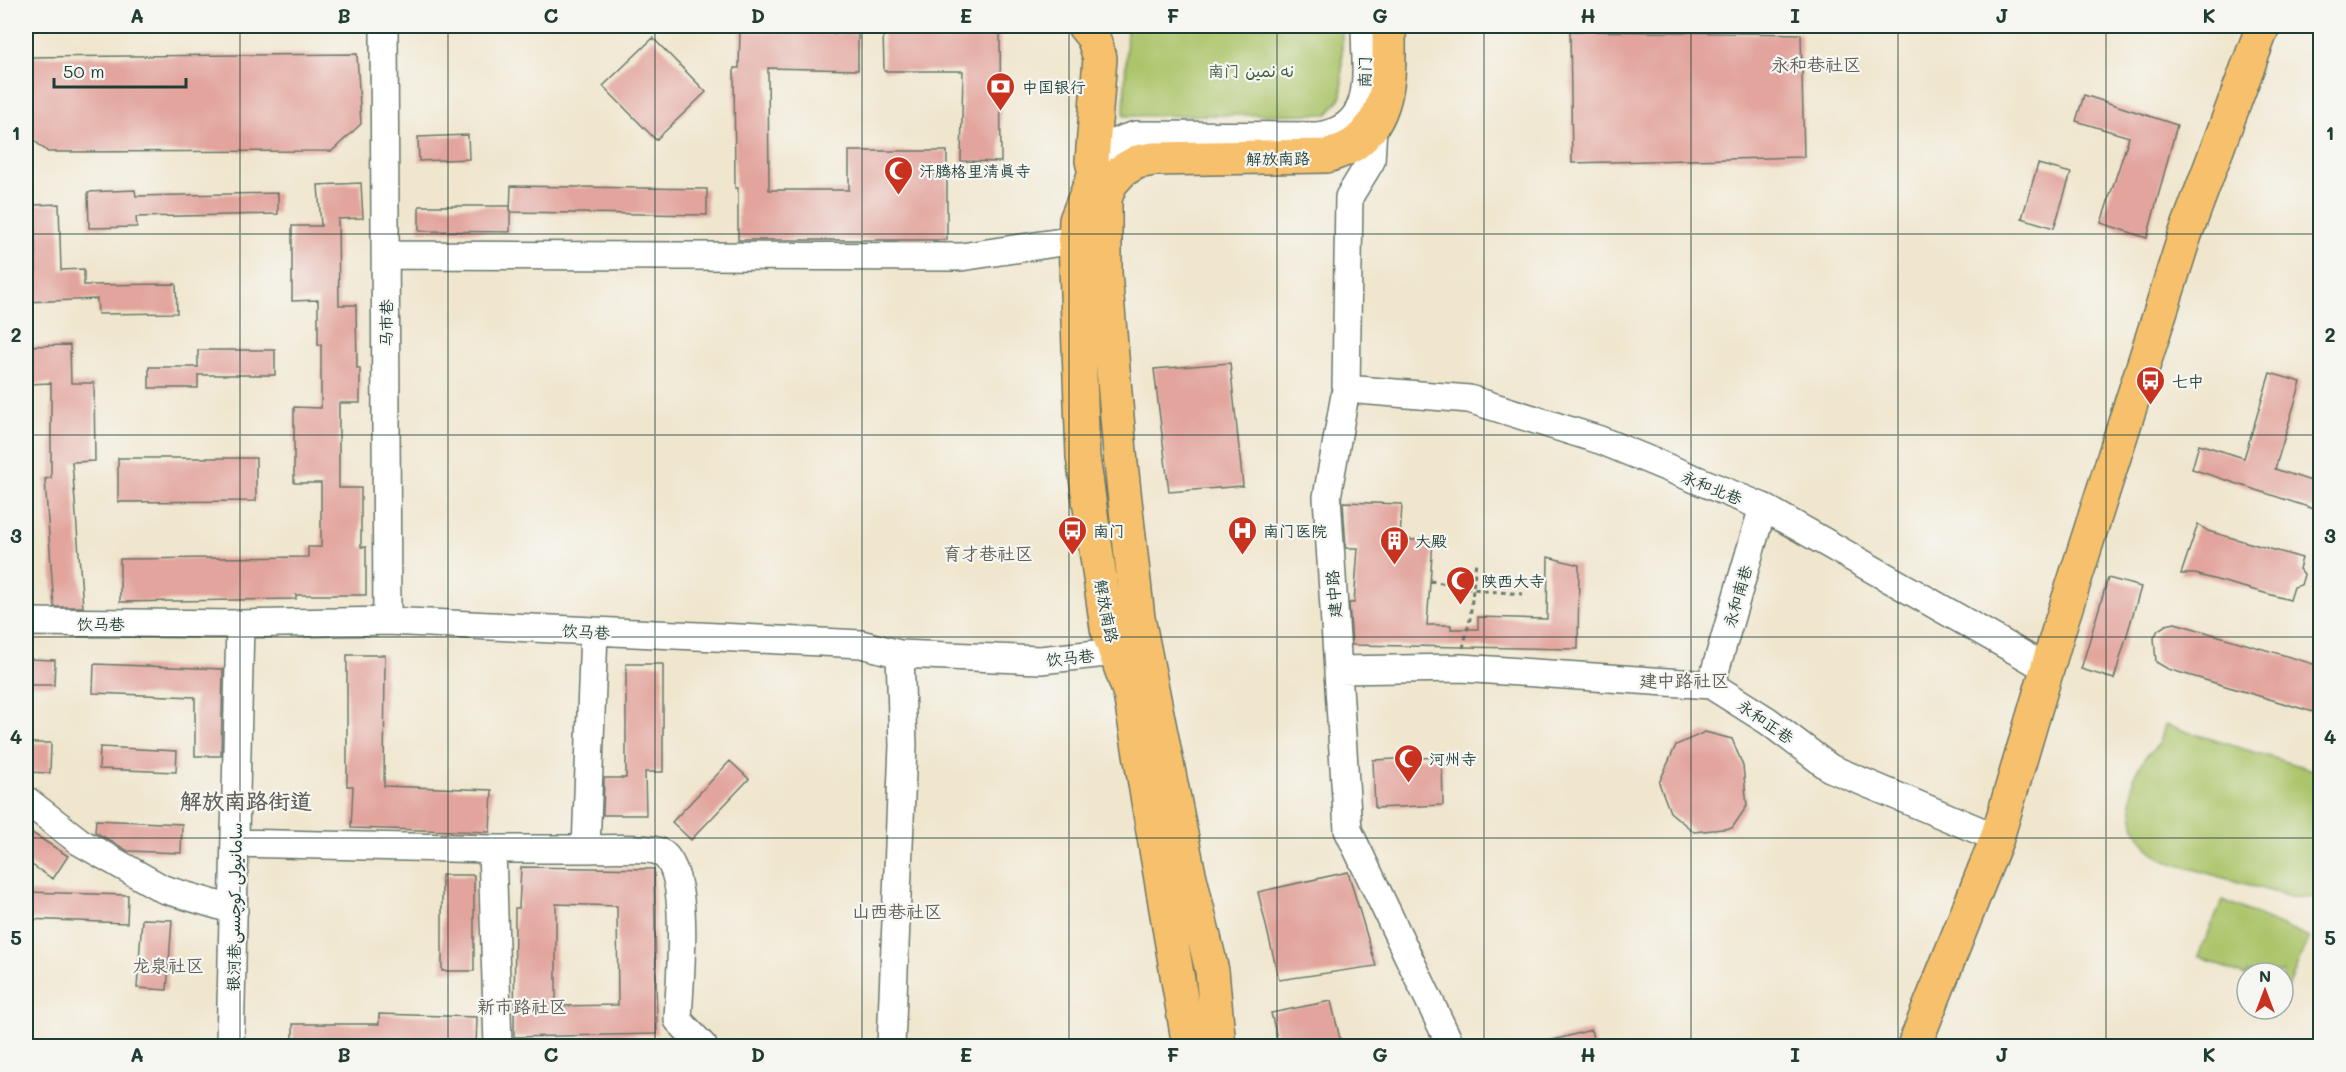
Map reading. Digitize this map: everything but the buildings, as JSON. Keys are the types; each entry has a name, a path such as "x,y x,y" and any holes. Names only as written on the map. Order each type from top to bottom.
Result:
{"main road":[{"name":"解放南路","path":"1084,26 1093,37 1100,58 1092,161 1105,216"},
{"name":"解放南路","path":"1189,1047 1130,694 1130,651 1138,618 1121,464 1105,273 1105,199 1111,183 1123,170 1137,162 1154,159 1327,156 1353,145 1373,126 1385,102 1389,85 1389,26"},
{"path":"1914,1047 1997,838 2185,235 2263,26"},
{"path":"1095,173 1122,161 1154,159"},
{"name":"解放南路","path":"1095,173 1076,220 1075,240 1083,457 1107,628 1130,651 1188,869 1212,971 1219,1047"}],"street":[{"name":"马市巷","path":"384,26 387,621"},
{"name":"南门","path":"1095,173 1096,159 1107,147 1120,139 1136,135 1317,136 1331,134 1344,128 1361,108 1365,94 1365,26"},
{"name":"建中路","path":"1373,126 1371,161 1349,197 1346,389 1327,497 1348,830 1451,1047"},
{"path":"385,255 961,257 1075,240"},
{"name":"永和北巷","path":"1346,389 1469,399 1599,440 1763,507 2048,669"},
{"name":"永和南巷","path":"1711,685 1763,507"},
{"name":"饮马巷","path":"26,622 240,624 387,621 861,644 900,654 1040,660 1130,651"},
{"name":"银河巷سامانيولى كوچىسى","path":"230,1047 240,624"},
{"path":"586,849 594,631"},
{"path":"891,1047 903,746 900,654"},
{"name":"永和正巷","path":"1338,670 1461,668 1711,685 1768,721 1830,768 1997,838"},
{"path":"26,800 80,842 163,889 234,910"},
{"path":"235,843 658,850 672,861 682,897 678,1020 703,1047"},
{"path":"492,849 498,1047"}],"path":[{"path":"1463,647 1470,619 1476,560"},
{"path":"1430,580 1486,591 1523,594"}],"green space":[{"name":"南门 نە نمين","path":"1127,26 1342,26 1342,96 1328,114 1124,116"},
{"path":"2165,725 2320,772 2320,895 2308,898 2291,897 2165,861 2148,848 2135,828 2131,806 2133,778 2145,757 2159,744"},
{"path":"2223,900 2309,938 2295,971 2295,961 2235,961 2235,972 2198,956"}],"place":[{"name":"中国银行","path":"1001,112"},
{"name":"汗腾格里清真寺","path":"898,196"},
{"name":"七中","path":"2151,406"},
{"name":"南门","path":"1072,556"},
{"name":"南门医院","path":"1242,556"},
{"name":"大殿","path":"1394,566"},
{"name":"陕西大寺","path":"1460,606"},
{"name":"河州寺","path":"1408,784"}],"district":[{"name":"永和巷社区","path":"1816,64"},
{"name":"育才巷社区","path":"988,553"},
{"name":"建中路社区","path":"1684,680"},
{"name":"解放南路街道","path":"246,800"},
{"name":"山西巷社区","path":"897,911"},
{"name":"龙泉社区","path":"168,965"},
{"name":"新市路社区","path":"522,1006"}]}
